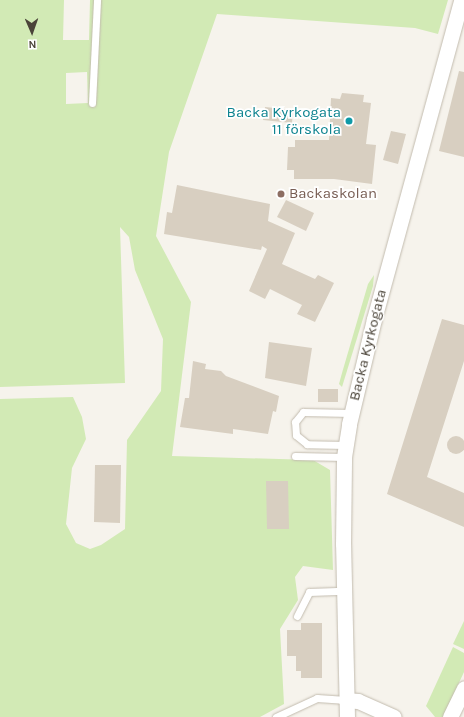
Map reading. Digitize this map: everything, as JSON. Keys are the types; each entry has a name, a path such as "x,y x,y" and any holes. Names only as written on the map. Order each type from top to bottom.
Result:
{"street":[{"name":"Backa Kyrkogata","path":"347,717 344,591 345,451 351,413 461,0"},
{"path":"450,717 464,688"},
{"path":"346,700 358,701 394,717"}],"lane":[{"path":"92,103 97,0"},
{"path":"345,451 307,444 296,435 295,422 303,412 351,413"},
{"path":"295,456 345,451"},
{"path":"296,616 309,592 344,591"},
{"path":"276,717 317,698 346,700"}],"green space":[{"path":"0,0 64,0 63,40 89,40 90,0 448,0 438,34 415,28 217,14 169,152 156,236 191,302 172,456 313,460 330,470 333,570 303,566 295,577 298,600 280,629 284,704 260,717 0,717 0,399 73,397 82,417 86,439 72,468 66,524 76,543 90,549 101,545 125,529 127,440 161,391 163,339 135,270 129,237 120,227 125,383 0,387","holes":["87,72 88,103 66,104 66,73"]},
{"path":"374,275 373,286 342,387 339,384 342,373 368,284"},
{"path":"464,621 464,649 453,644"},
{"path":"453,647 464,653 464,672 443,717 435,717 426,706"}],"building":[{"path":"459,71 464,72 464,157 439,151"},
{"name":"Backa Kyrkogata 11 förskola","path":"342,93 364,95 363,102 371,103 366,144 376,145 372,184 334,179 294,179 294,170 287,170 288,147 295,147 295,140 329,140 331,98 340,99"},
{"path":"265,107 293,110 292,123 263,120"},
{"path":"391,131 406,134 398,164 383,160"},
{"path":"177,185 270,204 268,221 295,233 282,264 315,279 318,275 334,283 315,322 297,314 302,305 270,289 265,299 249,291 267,249 262,246 261,250 164,234 167,212 172,213"},
{"path":"286,200 314,213 306,231 277,217"},
{"path":"442,319 464,325 464,361 427,477 464,493 464,527 387,494"},
{"path":"269,342 312,348 306,386 265,378"},
{"path":"193,361 206,364 205,369 221,371 226,376 279,396 276,412 273,411 268,434 233,429 233,434 180,427 185,398 189,398"},
{"path":"318,389 338,389 338,402 318,402"},
{"path":"456,436 462,439 465,445 462,451 456,454 450,451 447,445 450,439"},
{"path":"95,465 121,465 120,523 94,522"},
{"path":"266,481 288,481 289,529 267,529"},
{"path":"301,623 322,623 322,678 301,678 301,671 296,671 296,656 287,656 287,630 301,630"}],"place":[{"name":"Backa Kyrkogata 11 förskola","path":"349,121"},
{"name":"Backaskolan","path":"281,194"}]}
